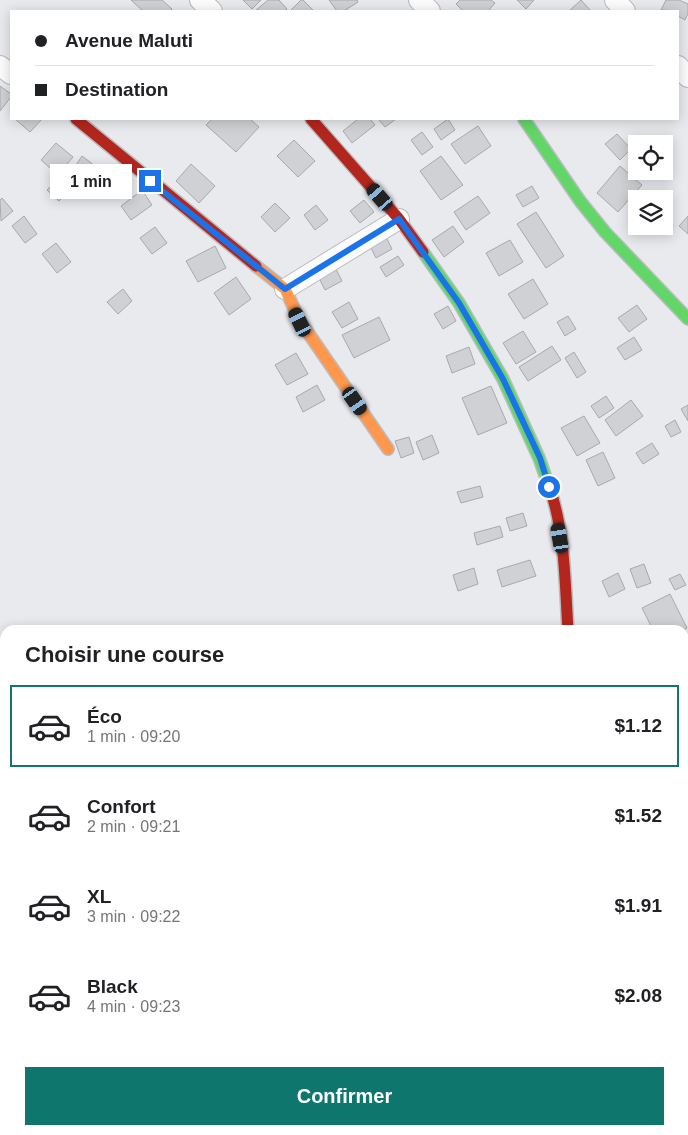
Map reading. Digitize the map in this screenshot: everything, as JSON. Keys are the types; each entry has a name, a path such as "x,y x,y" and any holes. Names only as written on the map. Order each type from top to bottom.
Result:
{"street":[{"path":"200,0 211,10"},
{"path":"419,0 429,10"},
{"path":"614,0 624,10"},
{"path":"679,67 688,77"},
{"path":"77,120 285,289 300,322 388,449"},
{"path":"313,120 399,219 459,303 503,379 540,458 554,501 563,557 568,625"},
{"path":"525,120 580,201 605,232 688,320"},
{"path":"285,289 399,219"}],"building":[{"path":"131,0 162,0 172,9 171,10 142,10"},
{"path":"243,0 261,0 252,9"},
{"path":"268,0 279,0 287,9 286,10 256,10"},
{"path":"303,0 313,10 291,10"},
{"path":"329,0 357,0 358,2 346,10 336,10"},
{"path":"460,0 491,0 495,3 489,10 462,10 456,4"},
{"path":"517,0 534,0 526,9"},
{"path":"581,0 590,10 570,10"},
{"path":"666,0 679,0 688,4 688,13 685,20 679,17 679,10 661,10"},
{"path":"0,86 10,93 10,98 0,111"},
{"path":"16,120 41,120 30,132"},
{"path":"211,120 251,120 259,127 236,152 206,125"},
{"path":"357,120 371,120 375,125 352,143 343,131"},
{"path":"379,120 395,120 385,127"},
{"path":"449,120 455,130 441,140 434,129"},
{"path":"478,126 491,146 465,164 451,144"},
{"path":"422,132 433,147 422,155 411,140"},
{"path":"617,134 628,146 628,152 620,160 605,144"},
{"path":"294,140 315,161 298,177 277,156"},
{"path":"56,143 73,157 58,175 41,160"},
{"path":"82,156 95,166 87,177 74,168"},
{"path":"441,156 463,185 441,200 420,171"},
{"path":"191,164 215,186 199,203 176,181"},
{"path":"620,166 628,173 628,180 636,180 642,185 638,190 628,190 628,201 618,212 597,193"},
{"path":"118,170 126,183 106,195 98,182"},
{"path":"56,181 67,192 59,201 47,190"},
{"path":"532,186 539,198 523,207 516,195"},
{"path":"142,190 152,205 131,220 121,206"},
{"path":"478,196 490,213 466,230 454,212"},
{"path":"2,198 13,211 1,221 0,200"},
{"path":"364,200 374,212 360,223 350,211"},
{"path":"275,203 290,218 275,232 261,217"},
{"path":"316,205 328,220 315,230 304,215"},
{"path":"536,212 564,256 546,268 517,224"},
{"path":"24,216 37,234 25,243 12,226"},
{"path":"688,216 688,234 679,226"},
{"path":"453,226 464,242 444,257 432,240"},
{"path":"155,227 167,243 152,254 140,238"},
{"path":"385,235 392,249 376,258 369,244"},
{"path":"510,240 523,262 499,276 486,253"},
{"path":"56,243 71,262 57,273 42,254"},
{"path":"215,246 226,268 198,282 186,261"},
{"path":"398,256 404,265 386,277 380,267"},
{"path":"334,265 342,281 325,290 317,274"},
{"path":"236,277 251,299 229,315 214,293"},
{"path":"533,279 548,304 524,319 508,294"},
{"path":"123,289 132,301 118,314 107,302"},
{"path":"349,302 358,319 342,328 332,312"},
{"path":"637,305 647,319 629,332 618,318"},
{"path":"448,306 456,321 443,329 434,314"},
{"path":"568,316 576,329 565,336 557,322"},
{"path":"379,317 390,340 354,358 342,335"},
{"path":"523,331 536,352 516,364 503,343"},
{"path":"634,337 642,350 625,360 617,348"},
{"path":"552,346 561,360 528,381 519,367"},
{"path":"469,347 475,364 452,373 446,356"},
{"path":"574,352 586,372 577,378 565,358"},
{"path":"296,353 308,374 287,385 275,365"},
{"path":"317,385 325,400 303,412 296,397"},
{"path":"491,386 507,423 478,435 462,398"},
{"path":"606,396 614,408 599,418 591,406"},
{"path":"631,400 643,416 616,436 605,420"},
{"path":"688,405 688,421 681,409"},
{"path":"584,416 600,443 577,456 561,428"},
{"path":"675,420 681,432 671,437 665,426"},
{"path":"432,435 439,453 423,460 416,442"},
{"path":"409,437 414,453 401,458 395,441"},
{"path":"652,443 659,454 643,464 636,453"},
{"path":"603,452 615,478 598,486 586,460"},
{"path":"480,486 483,497 461,503 457,492"},
{"path":"523,513 527,526 510,531 506,518"},
{"path":"500,526 503,537 477,545 474,533"},
{"path":"530,560 536,576 502,587 497,570"},
{"path":"644,564 651,583 637,588 630,569"},
{"path":"474,568 478,584 458,591 453,575"},
{"path":"618,573 625,589 609,597 602,581"},
{"path":"680,574 686,585 675,590 669,579"},
{"path":"670,594 686,625 650,625 642,608"}],"traffic: fast":[{"path":"525,120 580,201 605,232 688,319"},
{"path":"423,252 459,303 503,379 539,458 550,489"}],"traffic: slow":[{"path":"256,266 285,289 300,321 388,449"}],"traffic: jam":[{"path":"77,120 256,266"},
{"path":"312,120 399,219 423,252"},
{"path":"550,489 559,523 568,625"}],"route":[{"path":"150,181 285,289 399,219 459,303 503,379 540,458 549,487"}]}
